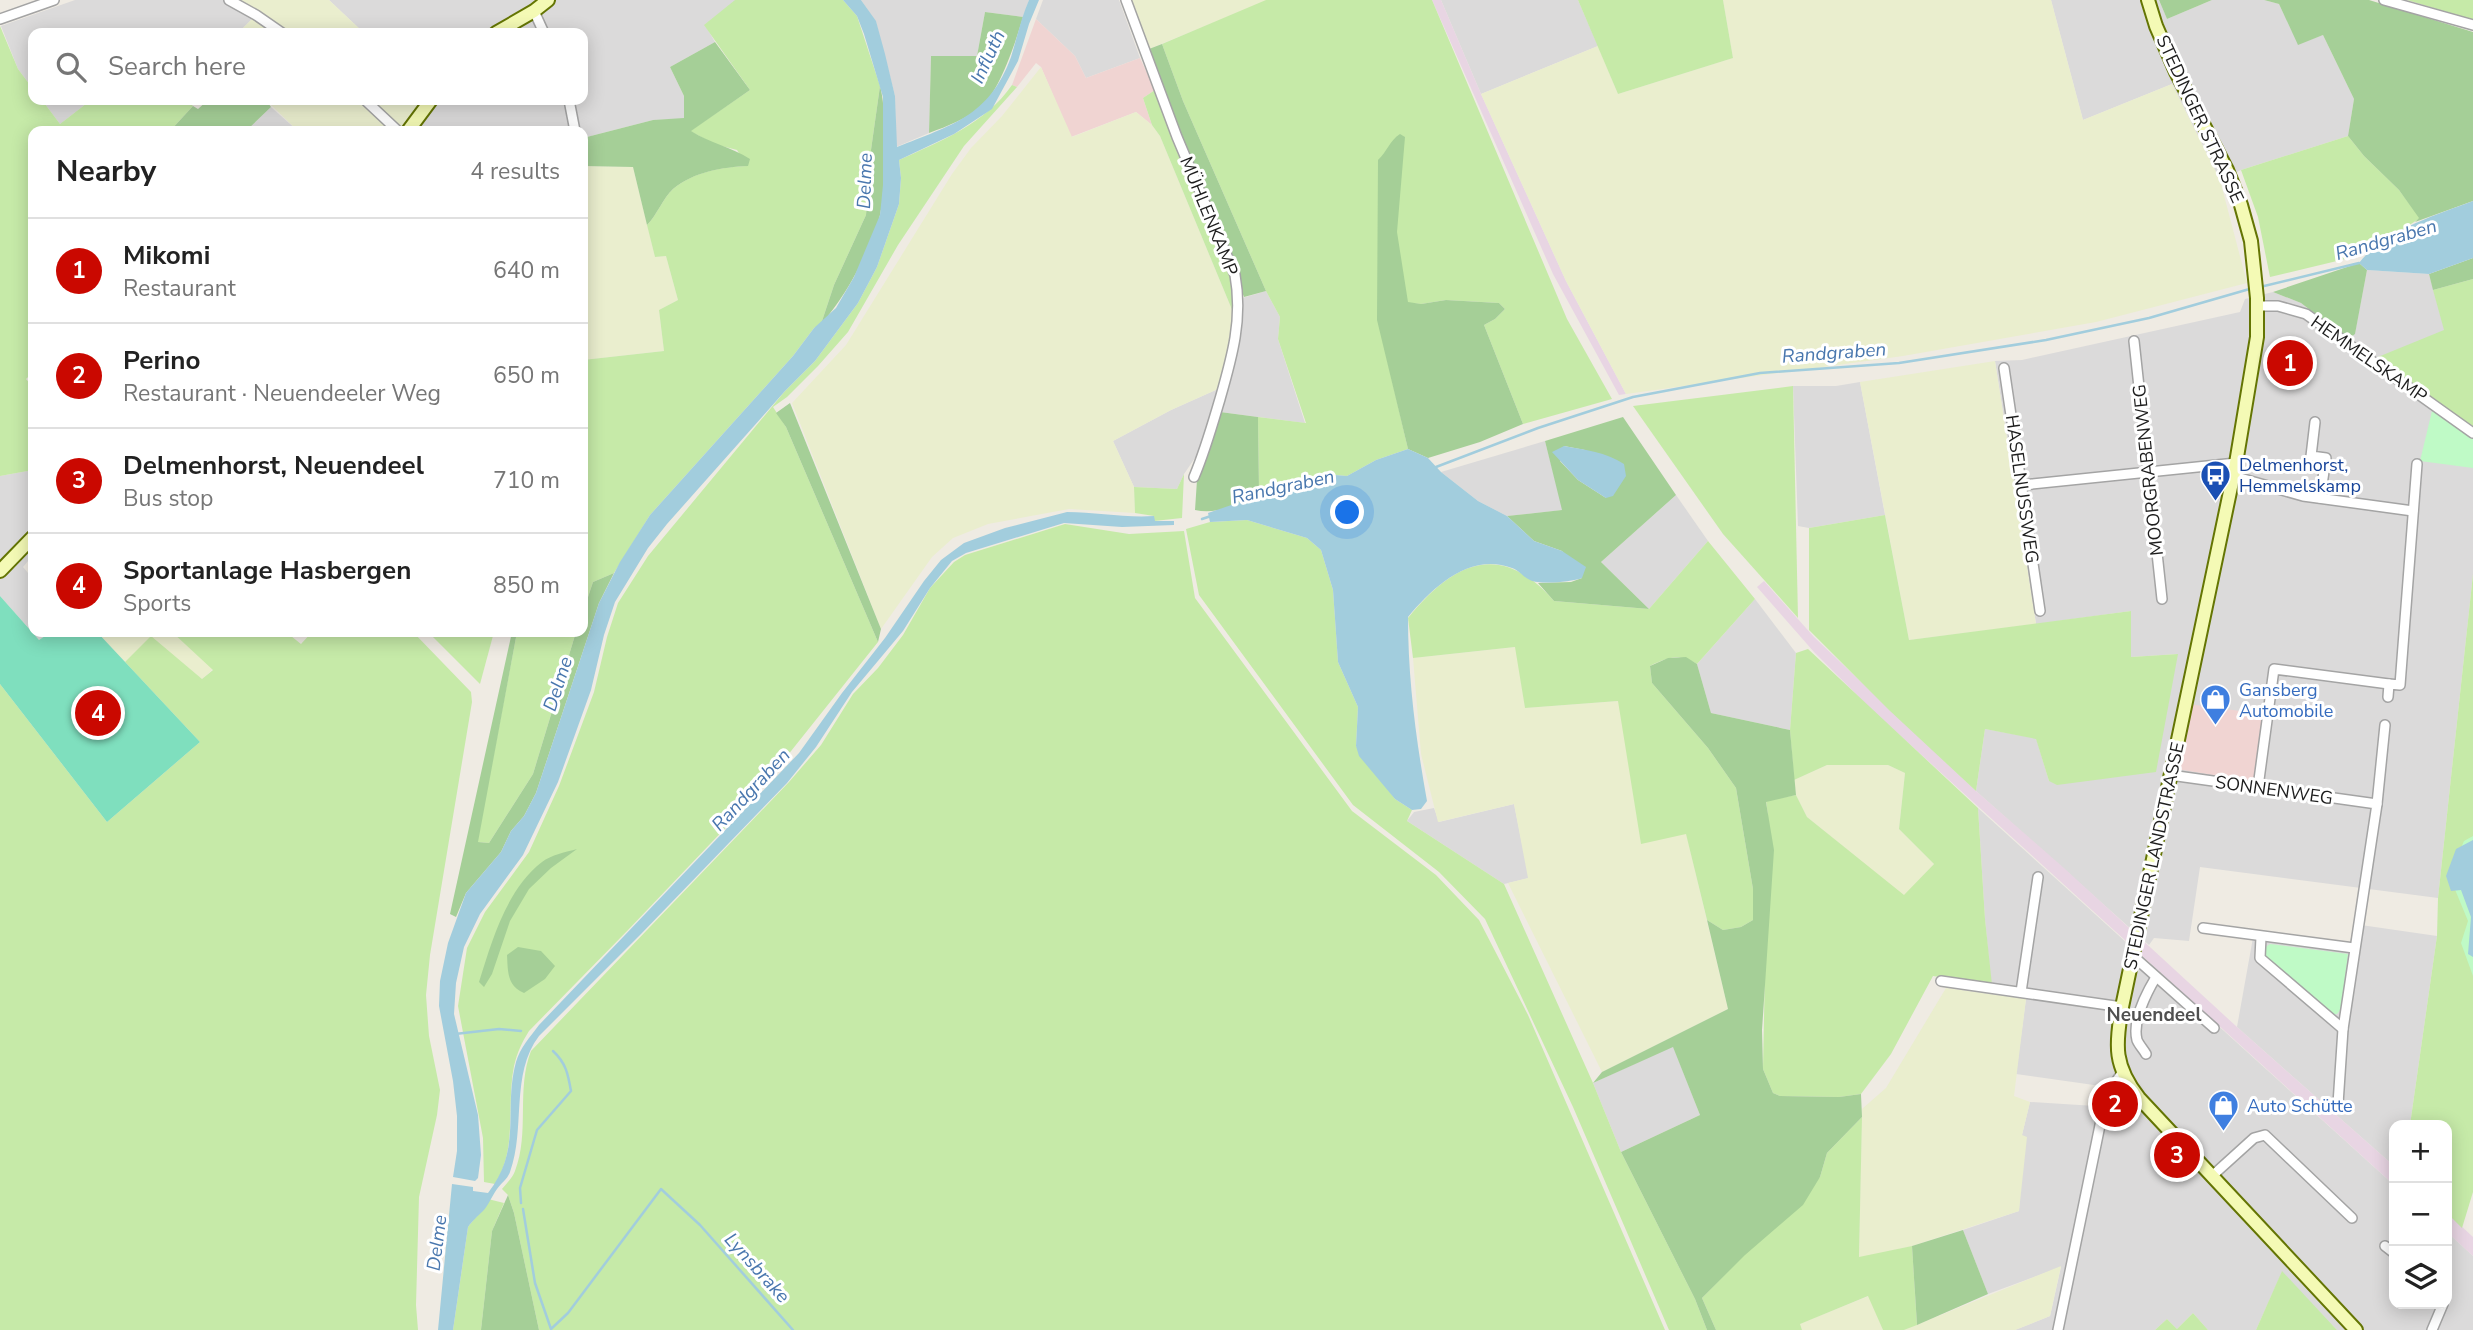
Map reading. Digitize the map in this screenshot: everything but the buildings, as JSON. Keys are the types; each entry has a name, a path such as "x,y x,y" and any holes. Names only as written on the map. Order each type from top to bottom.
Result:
{"main road":[{"path":"505,28 548,0"},
{"name":"STEDINGER STRASSE","path":"2148,0 2176,72 2227,170 2241,205 2251,241 2257,302"},
{"path":"412,126 427,105"},
{"name":"STEDINGER LANDSTRASSE","path":"2257,302 2254,363 2234,470 2122,1007 2117,1044 2122,1073 2139,1098 2356,1330"},
{"path":"0,571 28,542"}],"street":[{"path":"0,19 54,0"},
{"path":"229,0 274,28"},
{"name":"MÜHLENKAMP","path":"1126,0 1177,137 1235,275 1239,299 1236,343 1204,453 1194,477"},
{"path":"2384,0 2473,25"},
{"path":"534,11 542,28"},
{"path":"370,105 393,126"},
{"path":"570,105 574,126"},
{"name":"HEMMELSKAMP","path":"2257,302 2306,314 2473,433"},
{"name":"MOORGRABENWEG","path":"2134,341 2162,598"},
{"name":"HASELNUSSWEG","path":"2004,368 2040,611"},
{"path":"2315,422 2311,456 2326,458 2320,498"},
{"path":"2258,788 2274,669 2399,685 2417,464"},
{"path":"2023,485 2148,473 2234,470 2303,496 2413,511"},
{"path":"2388,697 2389,684"},
{"path":"2338,1104 2343,1029 2377,804 2385,725"},
{"name":"SONNENWEG","path":"2170,775 2377,804"},
{"path":"2021,992 2038,877"},
{"path":"2203,928 2354,948"},
{"path":"2261,937 2260,958 2343,1029"},
{"path":"2133,956 2214,1028"},
{"path":"2146,1054 2137,1040 2138,1025 2144,997 2156,976"},
{"path":"1941,981 2122,1007"},
{"path":"2057,1330 2106,1096 2122,1073"},
{"path":"2212,1176 2255,1138 2264,1135 2352,1218"},
{"path":"2385,1247 2389,1250"},
{"path":"2432,1330 2441,1309"}],"shaded area":[{"path":"75,0 236,0 259,12 243,28 28,28 28,82 18,69 1,26"},
{"path":"329,0 736,1 705,25 715,42 670,67 684,96 684,119 653,120 588,137 588,126 403,126 418,105 588,105 588,28 359,28"},
{"path":"861,0 1029,0 1023,17 985,12 977,56 931,56 929,133 896,147 895,96 876,22"},
{"path":"1043,0 1119,0 1140,58 1086,78 1075,56 1036,19"},
{"path":"1432,0 1441,0 1566,281 1626,394 1619,395 1553,274"},
{"path":"1441,0 1578,0 1598,46 1481,94"},
{"path":"2051,0 2159,0 2167,19 2212,0 2264,0 2279,4 2298,44 2323,35 2354,99 2348,136 2241,170 2220,180 2172,84 2083,120"},
{"path":"1036,19 1075,56 1086,78 1140,58 1155,90 1143,98 1152,125 1136,112 1071,137 1041,67 1036,63 1017,87 1012,85"},
{"path":"46,105 85,105 60,124"},
{"path":"271,107 292,126 251,126"},
{"path":"2367,270 2429,274 2473,430 2473,574 2438,898 2200,867 2189,941 2154,938 2149,945 1976,791 1985,729 2036,738 2049,781 2177,654 2131,657 2131,611 2036,624 1995,361 2022,360 2240,312 2245,299 2273,292 2301,303 2348,339 2355,333"},
{"path":"1266,291 1280,317 1278,339 1305,423 1220,412 1239,348 1239,299"},
{"path":"1860,382 1885,515 1809,528 1798,526 1793,386 1836,386"},
{"path":"1218,389 1203,446 1177,489 1134,487 1113,441"},
{"path":"1545,441 1563,510 1507,516 1478,501 1441,472"},
{"path":"28,471 28,561 23,567 28,573 28,628 0,596 0,476"},
{"path":"1676,495 1708,541 1649,609 1601,562"},
{"path":"1764,581 1814,637 1976,791 2389,1162 2389,1180 1871,709 1814,652 1757,587"},
{"path":"1755,599 1796,653 1790,730 1711,713 1697,664"},
{"path":"2188,704 2263,714 2255,782 2177,769"},
{"path":"1514,804 1529,878 1504,884 1407,821 1414,812 1434,808 1439,822"},
{"path":"1978,808 2389,1180 2389,1309 2452,1309 2452,1237 2473,1256 2473,1330 2337,1330 2282,1272 2256,1330 2208,1330 2193,1313 2177,1329 2167,1319 2155,1330 2015,1330 2050,1316 2061,1267 1988,1294 1963,1230 2019,1211 2022,1135 2030,1102 2095,1106 2101,1086 2016,1074 2026,999 1992,993"},
{"path":"2354,924 2437,936 2411,1120 2389,1120 2389,1162 2237,1027 2254,932 2350,942"},
{"path":"1673,1046 1700,1115 1621,1152 1593,1083"},
{"path":"2452,1218 2473,1237 2473,1256 2452,1237"}],"green space":[{"path":"236,0 329,0 359,28 243,28 259,12"},
{"path":"735,0 843,0 857,16 880,86 866,215 834,285 821,324 814,328 793,356 650,515 614,573 593,582 588,597 588,359 664,351 659,310 678,300 666,256 655,257 647,225 669,193 689,178 747,166 737,150 714,144 690,131 750,90 704,25"},
{"path":"1132,0 1266,0 1266,1 1149,49"},
{"path":"1266,0 1432,0 1567,319 1612,399 1523,424 1484,325 1505,309 1499,303 1446,300 1408,303 1378,320 1408,449 1376,460 1347,476 1322,474 1264,494 1259,490 1258,417 1306,423 1278,339 1280,317 1266,291 1183,101 1162,44"},
{"path":"1578,0 1723,0 1733,58 1618,94"},
{"path":"1723,0 2051,0 2083,120 2172,84 2220,180 2247,283 2096,322 1903,356 1626,394 1566,281 1481,94 1598,46 1618,94 1733,58"},
{"path":"2159,0 2212,0 2167,19"},
{"path":"2264,0 2369,0 2473,32 2473,201 2415,222 2419,218 2399,190 2364,156 2348,136 2354,99 2323,35 2298,45 2279,4"},
{"path":"2407,0 2473,0 2473,20"},
{"path":"985,12 1023,17 1001,77 982,106 950,125 929,133 931,56 977,56"},
{"path":"0,26 18,69 28,82 28,105 46,105 60,124 85,105 193,106 175,126 28,126 28,471 0,476"},
{"path":"715,42 750,90 691,131 750,159 748,166 709,172 681,183 669,193 647,225 633,167 588,166 588,137 653,120 684,118 684,96 670,67"},
{"path":"1162,44 1183,101 1266,291 1244,297 1149,49"},
{"path":"1041,67 1072,137 1136,112 1152,125 1160,136 1233,312 1227,357 1218,389 1113,441 1134,487 1135,513 1069,509 988,524 953,538 932,557 881,629 792,403 846,345 952,174"},
{"path":"1012,85 1017,87 964,146 898,245 848,332 787,397 773,407 786,427 878,642 752,800 529,1031 514,1066 507,1156 495,1184 484,1182 483,1138 458,1006 467,948 485,912 529,852 559,786 594,692 618,603 648,556 785,391 815,361 858,303 877,267 899,204 899,160 975,121 1001,99"},
{"path":"880,86 884,130 880,215 856,273 821,324 834,285 866,215"},
{"path":"1155,90 1230,270 1235,289 1233,312 1160,136 1152,125 1143,98"},
{"path":"202,105 271,107 251,126 175,126 193,106 198,109"},
{"path":"271,105 418,105 403,126 293,126"},
{"path":"1400,134 1405,137 1397,232 1408,302 1421,304 1446,300 1499,303 1505,309 1484,325 1523,424 1480,442 1428,458 1408,449 1377,320 1378,160"},
{"path":"2348,136 2364,156 2399,190 2420,218 2366,254 2270,277 2258,217 2241,170"},
{"path":"588,166 633,167 655,257 666,256 678,300 659,310 664,351 588,359"},
{"path":"2473,258 2473,279 2433,290 2429,274"},
{"path":"2359,263 2367,270 2355,334 2348,339 2301,303 2273,292"},
{"path":"2473,279 2473,430 2373,359 2444,330 2433,290"},
{"path":"1995,361 2036,624 1909,640 1860,382"},
{"path":"1793,386 1798,618 1723,534 1633,406"},
{"path":"790,403 881,629 878,642 786,427 776,413"},
{"path":"2432,411 2473,439 2473,468 2420,461"},
{"path":"1220,412 1258,417 1259,490 1264,494 1222,510 1195,510 1197,480"},
{"path":"1623,417 1676,495 1601,562 1649,609 1554,601 1538,583 1571,582 1582,578 1562,551 1534,541 1507,516 1562,510 1545,441","holes":["1564,446 1585,450 1606,498 1578,480 1560,461"]},
{"path":"1184,474 1182,518 1154,521 1154,516 1135,513 1134,487 1177,489"},
{"path":"1885,515 1909,640 2131,611 2131,657 2178,654 2156,772 2057,785 2049,781 2036,739 1985,729 1976,791 1889,710 1809,630 1809,528"},
{"path":"1247,520 1307,538 1321,550 1333,590 1338,662 1358,707 1356,746 1395,799 1412,810 1407,821 1504,884 1621,1152 1695,1299 1707,1330 1669,1330 1573,1107 1485,919 1439,872 1353,805 1199,595 1186,529 1210,522"},
{"path":"1065,524 1129,534 1184,531 1195,598 1352,811 1436,875 1479,920 1528,1015 1665,1330 539,1330 514,1213 508,1195 502,1189 514,1173 522,1142 524,1080 531,1051 789,782 821,745 853,694 878,668 903,635 930,588 954,562 965,555"},
{"path":"1708,541 1755,599 1697,664 1685,658 1674,658 1650,666 1652,683 1708,748 1736,788 1753,889 1753,920 1741,927 1723,930 1707,920 1686,834 1641,844 1618,701 1525,708 1515,647 1413,658 1408,618 1425,598 1443,583 1460,571 1478,565 1497,565 1515,570 1534,582 1554,601 1649,609"},
{"path":"614,573 599,603 588,636 588,597 593,582"},
{"path":"2473,574 2473,1192 2462,1228 2452,1218 2452,1120 2411,1120 2437,936 2438,898"},
{"path":"0,596 28,628 28,637 36,637 39,640 44,637 102,637 200,742 107,822 0,684"},
{"path":"102,637 151,637 125,662"},
{"path":"151,637 178,637 213,669 202,679"},
{"path":"152,637 202,679 213,670 177,637 292,637 301,644 307,637 418,637 471,692 472,702 430,955 426,995 429,1036 440,1090 419,1197 416,1305 418,1330 0,1330 0,684 107,822 200,742 125,662"},
{"path":"433,637 493,637 480,684"},
{"path":"511,637 516,637 478,842 489,843 533,774 574,637 588,637 536,793 524,816 511,831 501,852 466,893 456,917 450,914"},
{"path":"516,637 574,637 533,774 489,843 477,842"},
{"path":"1516,647 1525,708 1619,701 1641,843 1686,833 1728,1009 1602,1072 1508,883 1528,878 1514,804 1438,822 1421,754 1413,658"},
{"path":"1808,649 1978,808 1992,985 1933,976 1891,1054 1861,1094 1839,1097 1780,1096 1773,1093 1763,1069 1768,815 1766,801 1796,795 1807,817 1904,895 1934,864 1899,829 1905,773 1888,765 1827,765 1794,780 1790,730 1796,653"},
{"path":"1686,657 1697,664 1711,713 1790,730 1796,795 1766,802 1774,850 1762,1030 1763,1069 1773,1093 1780,1096 1839,1097 1861,1094 1862,1117 1827,1153 1820,1177 1803,1205 1745,1255 1702,1298 1716,1330 1707,1330 1695,1299 1621,1152 1700,1115 1673,1047 1593,1083 1602,1072 1728,1009 1707,920 1723,930 1741,927 1753,920 1753,889 1736,788 1708,748 1652,683 1650,666 1668,658"},
{"path":"1827,765 1888,765 1905,773 1899,829 1934,864 1904,896 1807,817 1796,795 1794,780"},
{"path":"2473,836 2473,976 2461,943 2468,921 2449,875 2464,841"},
{"path":"577,849 529,889 510,921 492,974 484,987 479,982 489,950 502,917 519,887 542,862"},
{"path":"2270,944 2348,954 2341,1009 2337,1014 2332,1015 2264,956 2264,948"},
{"path":"518,947 541,951 555,966 545,979 524,993 514,986 508,973 507,955"},
{"path":"1946,988 2026,999 2014,1096 2030,1102 2022,1135 2027,1137 2019,1211 1912,1246 1859,1258 1862,1109 1886,1088"},
{"path":"1862,1117 1859,1257 1912,1246 1917,1325 1904,1330 1883,1330 1868,1296 1800,1324 1802,1330 1716,1330 1702,1298 1820,1177 1827,1153"},
{"path":"508,1195 539,1330 481,1330 492,1231"},
{"path":"488,1199 504,1203 492,1231 481,1330 453,1330 468,1227"},
{"path":"1963,1230 1988,1294 1917,1325 1912,1246"},
{"path":"2061,1266 2050,1316 2015,1330 1904,1330"},
{"path":"2282,1271 2337,1330 2256,1330"},
{"path":"1869,1296 1883,1330 1802,1330 1799,1324"},
{"path":"2193,1313 2208,1330 2155,1330 2167,1319 2177,1329"}],"water":[{"path":"843,0 861,0 876,21 895,96 897,147 951,125 980,106 1002,77 1029,0 1039,0 1018,61 992,109 954,134 899,160 899,204 877,267 858,303 815,361 667,524 648,548 615,602 591,690 558,782 523,855 480,914 464,947 456,983 454,1014 478,1115 481,1155 478,1178 475,1181 453,1177 457,1151 457,1116 439,1006 440,981 448,943 466,893 501,852 511,831 524,816 536,793 599,603 620,562 650,515 793,356 814,328 836,308 854,277 880,215 883,185 883,97 857,16"},
{"path":"2473,201 2473,258 2429,274 2367,270 2359,263 2369,252 2396,233"},
{"path":"1564,446 1603,454 1624,464 1626,476 1613,496 1606,498 1578,480 1552,452"},
{"path":"1408,449 1428,458 1441,472 1478,501 1507,516 1534,541 1562,551 1586,567 1582,578 1548,583 1535,582 1514,569 1496,564 1467,569 1441,584 1408,617 1413,709 1427,801 1421,809 1412,810 1395,799 1359,756 1356,746 1358,707 1338,662 1333,590 1321,550 1307,538 1247,520 1210,522 1208,513 1322,474 1347,476 1376,460"},
{"path":"1067,512 1154,516 1155,521 1174,521 1174,525 1122,527 1064,523 966,553 952,561 930,588 903,631 852,692 816,747 787,783 539,1036 524,1067 515,1155 510,1172 485,1209 468,1227 453,1330 438,1330 452,1184 473,1187 473,1191 488,1193 499,1176 509,1144 512,1080 516,1062 532,1034 799,753 941,560 964,543 1005,528"},
{"path":"2473,840 2473,957 2468,954 2471,917 2461,890 2451,891 2446,876 2456,849"}],"waterway":[{"name":"Randgraben","path":"2260,287 2359,263"},
{"name":"Randgraben","path":"1436,467 1538,428 1633,397 1760,373 1899,363 2046,340 2149,318 2253,288"},
{"name":"Randgraben","path":"1202,519 1211,516"},
{"path":"455,1034 499,1029 521,1031"},
{"path":"521,1203 520,1188 537,1130 571,1091 566,1069 553,1051"},
{"name":"Lynsbrake","path":"523,1209 535,1283 551,1329 568,1313 661,1189 700,1225 793,1330"}],"place":[{"name":"Mikomi","path":"2290,363"},
{"name":"Delmenhorst, Hemmelskamp","path":"2216,502"},
{"name":"Sportanlage Hasbergen","path":"98,713"},
{"name":"Gansberg Automobile","path":"2216,727"},
{"name":"Perino","path":"2115,1104"},
{"name":"Auto Schütte","path":"2224,1133"},
{"name":"Delmenhorst, Neuendeel","path":"2177,1155"}],"district":[{"name":"Neuendeel","path":"2154,1015"}],"water label":[{"name":"Influth","path":"988,57"},
{"name":"Delme","path":"865,181"},
{"name":"Delme","path":"558,684"},
{"name":"Delme","path":"437,1243"}]}
